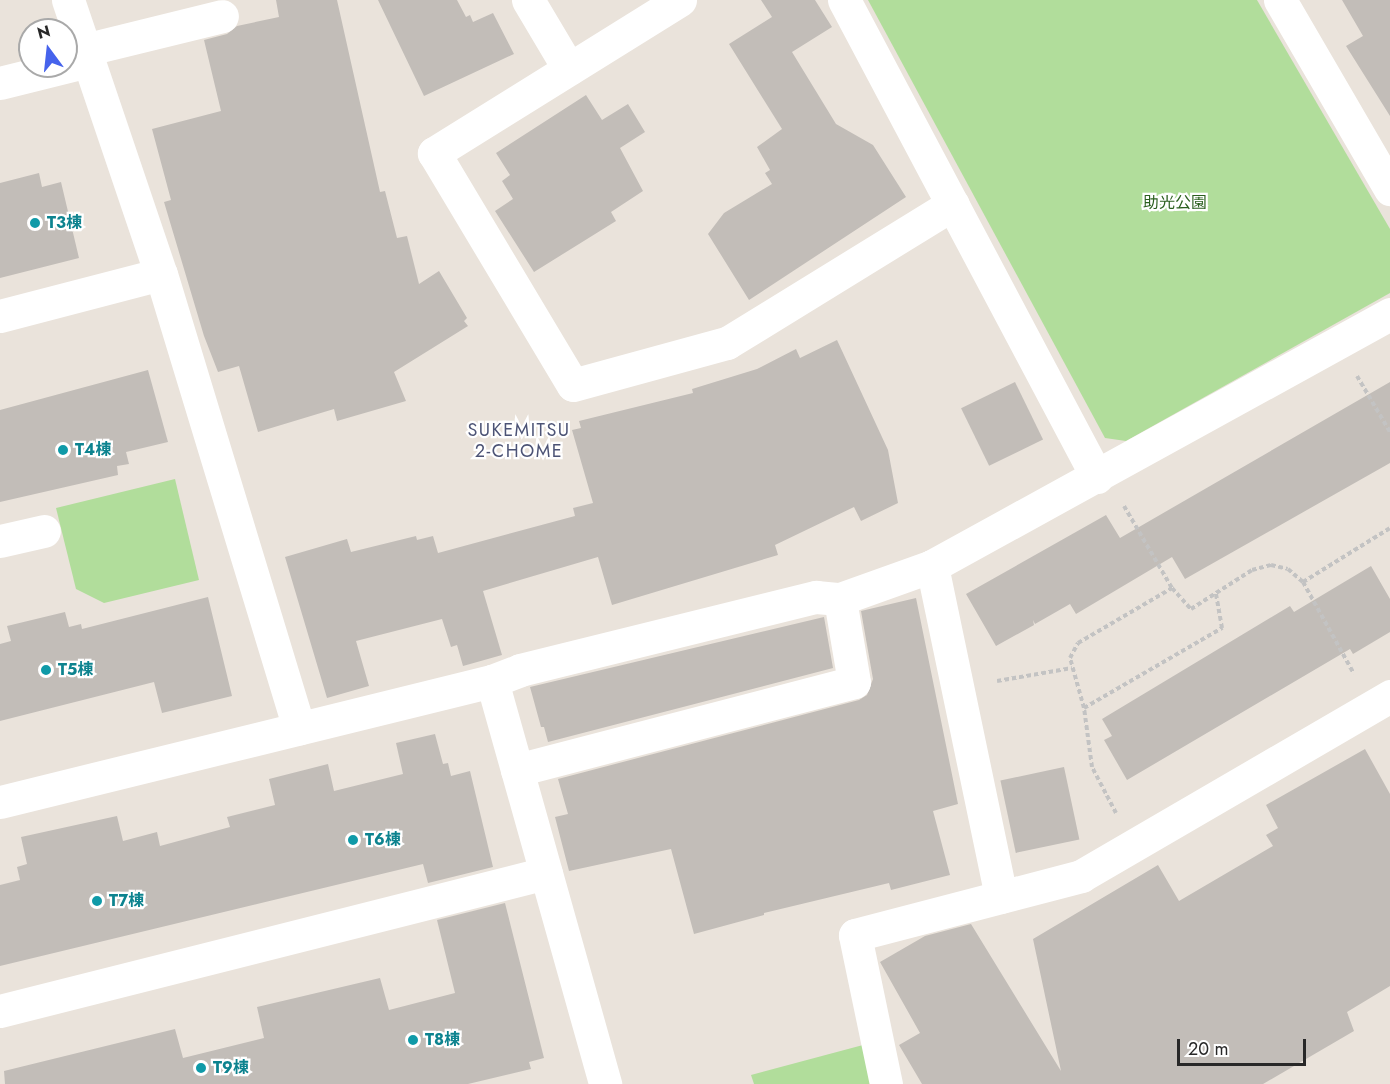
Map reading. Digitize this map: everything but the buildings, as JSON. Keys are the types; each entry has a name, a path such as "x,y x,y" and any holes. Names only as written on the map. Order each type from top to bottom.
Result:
{"street":[{"path":"68,0 161,274 299,729"},
{"path":"528,0 569,69"},
{"path":"680,0 434,153 573,385 727,343 953,204"},
{"path":"844,0 1101,475"},
{"path":"1280,0 1390,189"},
{"path":"0,83 86,55 222,16"},
{"path":"0,316 161,274"},
{"path":"0,802 492,681 520,670 816,597 840,599 932,566 1390,314"},
{"path":"0,541 44,531"},
{"path":"932,566 1001,897"},
{"path":"517,770 854,682 840,599"},
{"path":"492,681 606,1084"},
{"path":"886,1084 855,935 1081,876 1381,701"},
{"path":"0,1011 546,873"}],"path":[{"path":"1338,343 1390,432"},
{"path":"1101,475 1172,588 1191,609 1252,570 1271,565 1288,569 1303,582 1381,701"},
{"path":"1303,582 1390,528"},
{"path":"1122,823 1092,767 1084,708 1070,658 1078,643 1172,588"},
{"path":"1084,708 1222,628 1216,593"},
{"path":"958,688 1072,668"}],"green space":[{"name":"助光公園","path":"868,0 1257,0 1390,229 1390,293 1126,441 1105,438"},
{"path":"175,479 199,580 104,603 76,589 56,508"},
{"path":"863,1045 871,1084 754,1084 751,1075"}],"place":[{"name":"T3棟","path":"35,223"},
{"name":"T4棟","path":"63,450"},
{"name":"T5棟","path":"46,670"},
{"name":"T6棟","path":"353,840"},
{"name":"T7棟","path":"97,901"},
{"name":"T8棟","path":"413,1040"},
{"name":"T9棟","path":"201,1068"}],"district":[{"name":"SUKEMITSU 2-CHOME","path":"519,441"}]}
